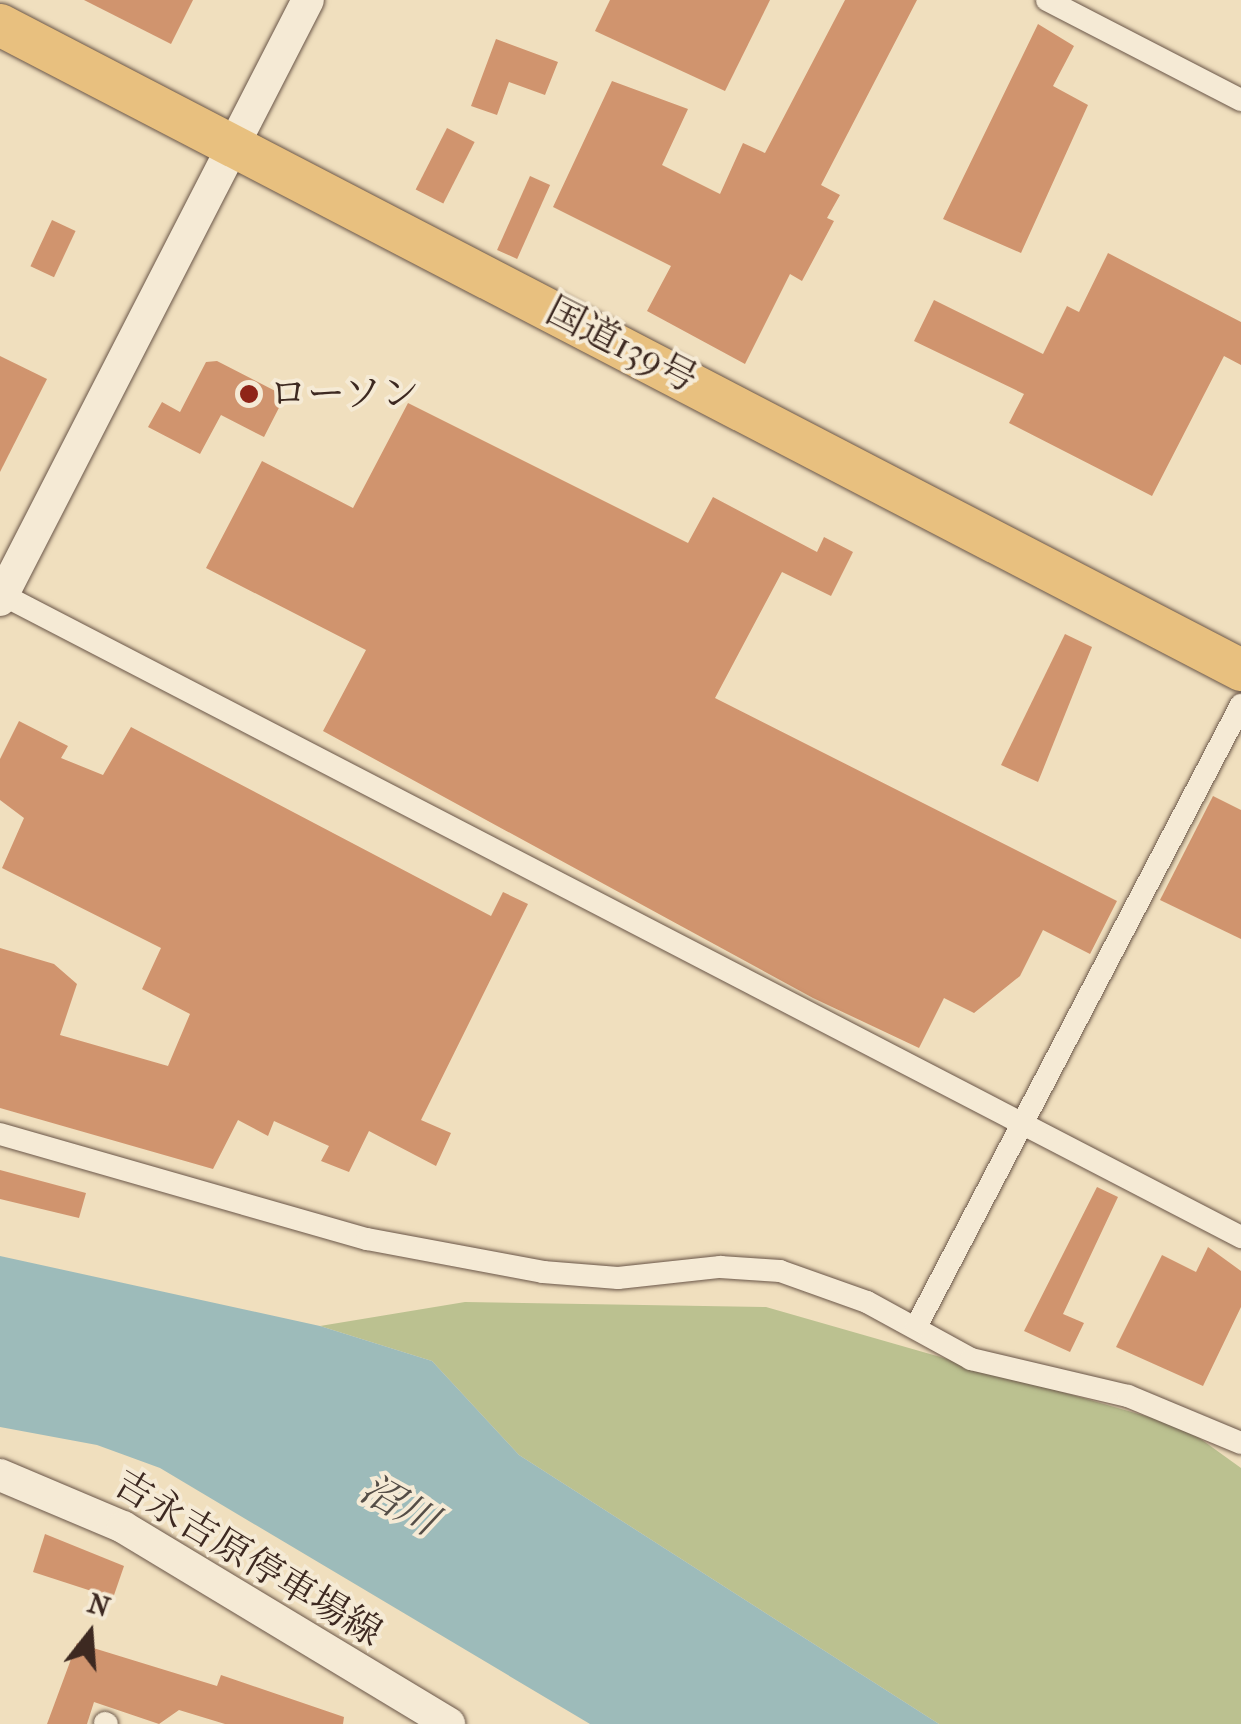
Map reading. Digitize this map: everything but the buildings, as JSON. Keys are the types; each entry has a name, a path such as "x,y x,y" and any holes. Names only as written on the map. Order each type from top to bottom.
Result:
{"highway":[{"name":"国道139号","path":"0,25 1241,670"}],"street":[{"path":"308,0 1,598 1241,1236"},
{"path":"1047,0 1241,100"},
{"path":"916,1326 1241,705"},
{"path":"0,1134 366,1239 543,1272 780,1271 916,1326 971,1359 1128,1396 1241,1443"},
{"name":"吉永吉原停車場線","path":"0,1475 122,1527 449,1724"}],"green space":[{"path":"465,1302 766,1307 1184,1427 1241,1468 1241,1724 939,1724 519,1455 432,1361 320,1326"}],"water":[{"name":"沼川","path":"0,1256 320,1326 432,1361 519,1455 939,1724 590,1724 160,1468 97,1445 0,1427"}],"place":[{"name":"ローソン","path":"249,394"}]}
